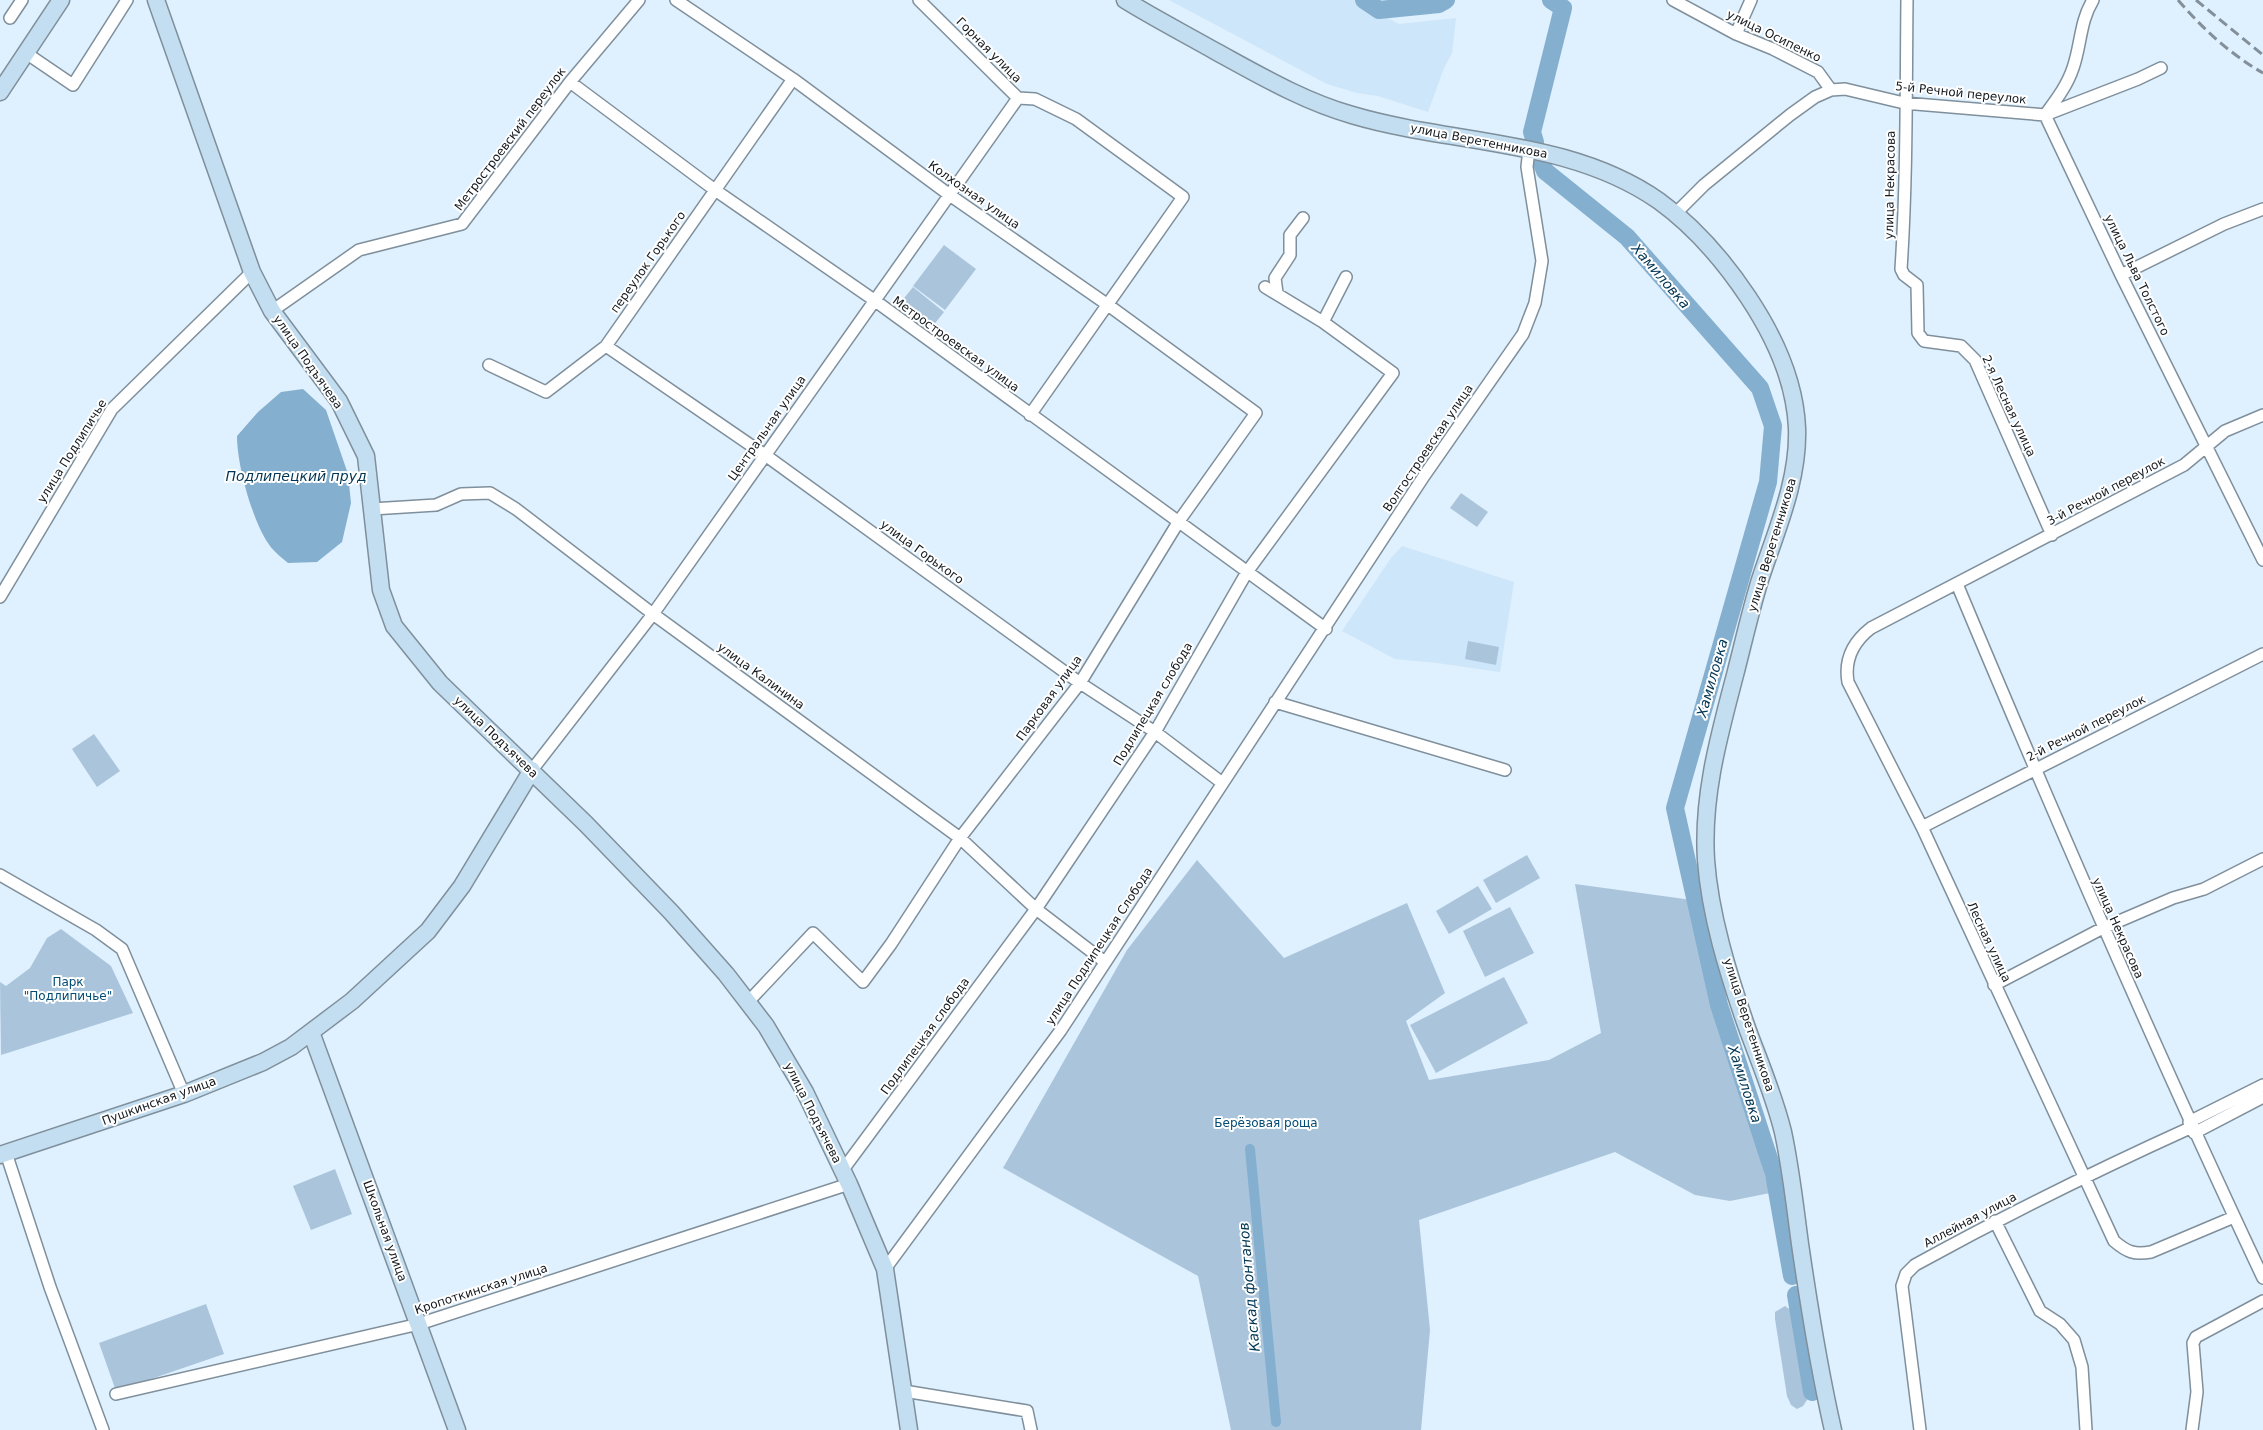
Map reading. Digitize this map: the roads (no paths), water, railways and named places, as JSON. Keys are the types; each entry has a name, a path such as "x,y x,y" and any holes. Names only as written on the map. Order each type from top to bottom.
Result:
{"main road":[{"path":"0,92 61,0"},
{"name":"улица Подъячева","path":"156,0 252,272 272,311 339,401 366,456 381,590 394,626 440,683 532,770 671,912 726,974 766,1026 805,1092 846,1177 885,1269 909,1430"},
{"name":"улица Веретенникова","path":"1125,0 1271,82 1311,100 1362,117 1528,149 1586,166 1629,184 1653,197 1703,240 1728,268 1770,332 1790,382 1795,407 1798,430 1795,464 1787,499 1758,586 1728,699 1707,791 1704,830 1707,869 1726,956 1783,1135 1805,1274 1833,1430"},
{"name":"Пушкинская улица","path":"3,1154 184,1094 263,1062 291,1047 372,984 428,931 462,886 532,770"},
{"name":"Школьная улица","path":"311,1032 457,1430"}],"street":[{"path":"10,18 22,0"},
{"path":"26,53 73,85 127,0"},
{"name":"Метростроевский переулок","path":"272,311 359,250 462,224 570,82 638,0"},
{"name":"Колхозная улица","path":"676,0 793,79 951,196 1108,305 1256,412"},
{"name":"Горная улица","path":"919,0 1018,98"},
{"name":"улица Осипенко","path":"1673,0 1736,34 1773,49 1818,72 1830,90"},
{"path":"1736,34 1752,0"},
{"name":"улица Некрасова","path":"1901,269 1907,148 1904,103 1907,0"},
{"path":"2045,115 2066,87 2088,8 2093,0"},
{"name":"5-й Речной переулок","path":"1830,90 1845,89 1904,103 2045,115 2138,79 2161,68"},
{"name":"переулок Горького","path":"488,366 546,392 606,346 793,79"},
{"name":"Метростроевская улица","path":"570,82 715,190 874,300 1326,629"},
{"path":"1675,214 1704,185 1790,115 1815,97 1830,90"},
{"path":"1018,98 1035,98 1076,119 1183,197 1030,415"},
{"name":"Центральная улица","path":"532,770 653,614 874,300 951,196 1018,98"},
{"name":"улица Льва Толстого","path":"2045,115 2121,275 2263,560"},
{"name":"Волгостроевская улица","path":"1326,629 1424,476 1523,334 1535,304 1542,261 1527,167 1528,149"},
{"path":"2121,275 2224,224 2263,209"},
{"path":"1277,293 1275,278 1290,255 1290,235 1303,218"},
{"name":"2-я Лесная улица","path":"1901,269 1904,275 1917,285 1919,336 1924,341 1962,346 1975,360 2052,535"},
{"name":"улица Подлипичье","path":"0,597 112,409 252,272"},
{"path":"1323,322 1346,277"},
{"name":"Подлипецкая слобода","path":"846,1177 1036,909 1155,732 1247,572 1393,374 1323,322 1266,287"},
{"name":"улица Горького","path":"606,346 765,455 1080,683 1155,732 1221,782"},
{"name":"Парковая улица","path":"748,1002 813,933 863,982 891,944 960,838 1080,683 1179,521 1256,412"},
{"name":"3-й Речной переулок","path":"1957,584 2184,464 2225,431 2263,415"},
{"name":"улица Калинина","path":"372,509 436,505 461,494 490,493 516,509 653,614 960,838 1036,909 1105,962"},
{"name":"улица Некрасова","path":"1957,584 2103,928 2192,1127 2263,1278"},
{"name":"Лесная улица","path":"1957,584 1871,628 1859,638 1849,654 1846,670 1848,682 1922,827 2114,1241 2126,1251 2137,1255 2151,1252 2234,1217"},
{"name":"улица Подлипецкая Слобода","path":"885,1269 1061,1030 1221,782 1326,629"},
{"name":"2-й Речной переулок","path":"1922,827 2263,654"},
{"path":"1275,702 1505,770"},
{"path":"1994,985 2103,928 2173,898 2204,889 2263,859"},
{"path":"0,874 96,930 122,949 184,1094"},
{"name":"Аллейная улица","path":"2192,1127 2263,1084"},
{"name":"Аллейная улица","path":"1920,1430 1902,1286 1906,1274 1915,1265 1995,1221 2084,1176 2263,1097"},
{"path":"3,1154 103,1430"},
{"name":"Кропоткинская улица","path":"116,1394 419,1324 846,1177"},
{"path":"1995,1221 2040,1310 2060,1324 2074,1340 2082,1366 2086,1430"},
{"path":"2192,1430 2197,1392 2193,1343 2196,1337 2263,1301"},
{"path":"904,1391 1027,1411 1031,1430"}],"water":[{"name":"Подлипецкий пруд","path":"303,389 326,410 348,474 351,503 342,542 317,562 288,563 270,546 256,520 246,491 237,436 258,412 281,392"}],"waterway":[{"name":"Хамиловка","path":"1364,0 1379,10 1439,4 1446,0"},
{"name":"Хамиловка","path":"1535,142 1532,132 1563,8 1551,0"},
{"name":"Хамиловка","path":"1541,161 1545,171 1627,237 1760,388 1773,426 1768,482 1675,808 1719,1005 1774,1174 1792,1276"},
{"name":"Каскад фонтанов","path":"1250,1149 1276,1422"},
{"name":"Хамиловка","path":"1796,1295 1812,1392"}],"railway":[{"path":"2178,0 2218,40 2239,58 2263,73"},
{"path":"2196,0 2263,55"}],"park label":[{"name":"Парк \"Подлипичье\"","path":"68,989"},
{"name":"Берёзовая роща","path":"1266,1123"}]}
